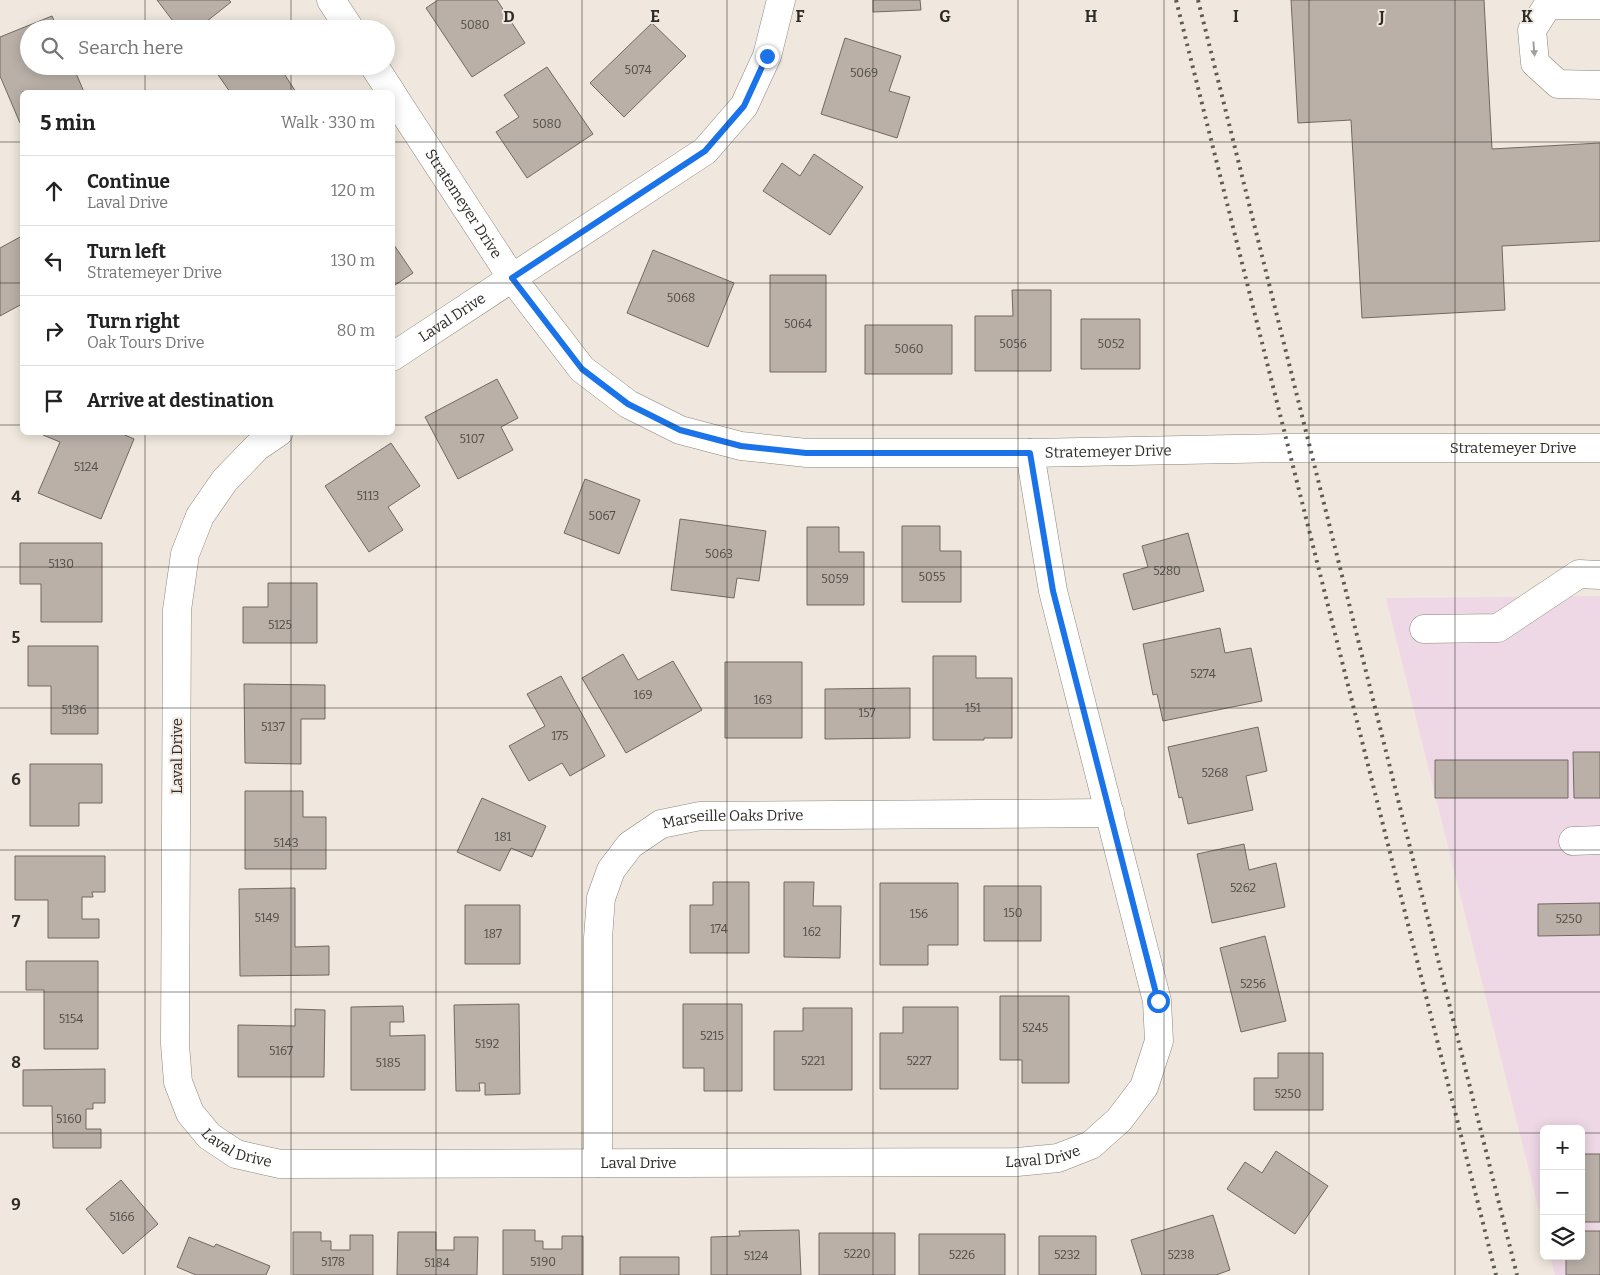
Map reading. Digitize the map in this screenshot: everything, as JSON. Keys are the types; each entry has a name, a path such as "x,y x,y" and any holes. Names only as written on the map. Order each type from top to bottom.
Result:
{"street":[{"path":"331,0 344,20"},
{"name":"Laval Drive","path":"395,355 705,151 744,106 767,56 782,0"},
{"path":"1600,5 1548,5 1532,30 1535,63 1558,84 1600,85"},
{"name":"Stratemeyer Drive","path":"380,75 390,90"},
{"name":"Stratemeyer Drive","path":"395,98 512,278 582,369 628,404 680,430 741,446 806,453 1030,453 1288,448 1600,448"},
{"name":"Laval Drive","path":"275,435 257,448 225,480 200,516 185,554 177,610 176,1044 178,1082 190,1113 209,1136 236,1154 280,1164 1017,1162 1058,1158 1091,1145 1119,1120 1144,1087 1159,1041 1158,1001 1053,591 1030,453"},
{"path":"1424,629 1498,628 1579,574 1600,575"},
{"name":"Marseille Oaks Drive","path":"598,1163 598,938 601,898 612,870 630,845 661,824 700,816 1110,813"},
{"path":"1573,841 1600,840"}],"shaded area":[{"path":"1600,596 1600,1275 1555,1275 1551,1260 1585,1260 1585,1125 1540,1125 1540,1214 1386,598"}],"building":[{"path":"157,0 229,0 231,2 208,20 172,20"},
{"path":"438,0 497,0 525,43 472,77 426,8"},
{"path":"873,0 920,0 921,10 873,12"},
{"path":"1291,0 1484,0 1492,149 1600,143 1600,241 1502,246 1505,310 1362,318 1351,120 1298,123"},
{"path":"52,16 54,20 42,20"},
{"path":"652,23 686,56 624,117 590,83"},
{"path":"20,29 20,75 77,75 83,90 20,90 20,123 0,76 0,37"},
{"path":"845,38 901,56 889,91 910,97 897,138 821,114"},
{"path":"547,67 593,134 527,178 496,132 519,117 504,95"},
{"path":"218,75 285,75 295,90 229,90"},
{"path":"814,154 863,187 830,235 763,191 782,163 800,176"},
{"path":"20,237 20,305 0,316 0,248"},
{"path":"395,246 413,273 395,285"},
{"path":"653,250 734,283 708,347 627,313"},
{"path":"770,275 826,275 826,372 770,372"},
{"path":"1012,290 1051,290 1051,371 975,371 975,316 1013,316"},
{"path":"1081,319 1140,319 1140,369 1081,369"},
{"path":"865,325 952,325 952,374 865,374"},
{"path":"497,379 518,418 501,427 513,450 458,479 425,417"},
{"path":"43,435 125,435 134,439 101,519 38,493 60,442"},
{"path":"391,443 420,486 388,507 403,530 369,552 325,486"},
{"path":"585,479 640,500 619,554 564,533"},
{"path":"680,519 766,531 759,581 737,578 734,598 671,590"},
{"path":"902,526 940,526 940,551 961,551 961,602 902,602"},
{"path":"807,527 839,527 839,552 864,552 864,605 807,605"},
{"path":"1188,533 1204,591 1133,610 1123,574 1148,567 1142,546"},
{"path":"20,543 102,543 102,622 41,622 41,584 20,584"},
{"path":"268,583 317,583 317,643 243,643 243,607 268,607"},
{"path":"1220,628 1225,653 1251,648 1262,701 1163,721 1157,694 1153,695 1143,644"},
{"path":"28,646 98,646 98,734 51,734 51,686 28,686"},
{"path":"623,654 638,680 673,661 702,710 626,753 582,678"},
{"path":"933,656 976,656 976,678 1012,678 1012,738 933,740"},
{"path":"725,662 802,662 802,738 725,738"},
{"path":"561,676 605,756 570,776 562,763 529,781 509,746 545,726 527,694"},
{"path":"244,684 325,685 325,719 301,719 301,764 245,763"},
{"path":"910,688 910,738 825,739 825,689"},
{"path":"1258,727 1267,771 1246,776 1253,810 1188,824 1182,797 1179,798 1168,747"},
{"path":"1573,752 1600,752 1600,798 1574,798"},
{"path":"1435,760 1568,760 1568,798 1435,798"},
{"path":"30,764 102,764 102,803 79,803 79,826 30,826"},
{"path":"245,791 303,791 303,817 326,817 326,869 245,869"},
{"path":"482,798 546,826 532,857 511,848 500,871 457,852"},
{"path":"1244,844 1249,870 1276,863 1285,907 1212,923 1197,854"},
{"path":"15,856 105,856 105,892 92,892 93,897 82,897 82,919 99,919 99,938 48,938 48,900 15,900"},
{"path":"713,882 749,882 749,953 690,953 690,905 713,905"},
{"path":"784,882 814,882 813,906 841,906 840,958 784,957"},
{"path":"880,883 958,883 958,945 928,945 928,965 880,965"},
{"path":"984,886 1041,886 1041,941 984,941"},
{"path":"295,888 295,947 329,946 329,975 240,976 239,889"},
{"path":"1600,903 1600,935 1538,936 1538,904"},
{"path":"465,905 520,905 520,964 465,964"},
{"path":"1265,936 1286,1021 1241,1032 1220,948"},
{"path":"26,961 98,961 98,1049 44,1049 44,990 26,990"},
{"path":"1000,996 1069,996 1069,1083 1022,1083 1022,1060 1000,1060"},
{"path":"519,1004 520,1094 485,1095 485,1083 479,1083 480,1091 456,1091 454,1005"},
{"path":"683,1004 742,1004 742,1091 704,1091 704,1068 683,1068"},
{"path":"403,1006 404,1022 390,1022 390,1036 425,1035 425,1090 351,1090 351,1007"},
{"path":"903,1007 958,1007 958,1089 880,1089 880,1033 903,1033"},
{"path":"803,1008 852,1008 852,1090 774,1090 774,1031 803,1031"},
{"path":"295,1009 325,1010 324,1077 238,1077 238,1025 295,1026"},
{"path":"1278,1053 1323,1053 1323,1110 1254,1110 1254,1078 1278,1078"},
{"path":"105,1069 105,1103 93,1103 93,1109 86,1109 86,1129 101,1129 101,1148 53,1148 52,1106 23,1106 23,1070"},
{"path":"1276,1151 1328,1186 1295,1234 1227,1189 1245,1162 1262,1173"},
{"path":"1585,1154 1600,1154 1600,1222 1585,1222"},
{"path":"121,1180 158,1224 123,1254 86,1209"},
{"path":"1213,1215 1230,1270 1216,1275 1142,1275 1131,1240"},
{"path":"503,1230 535,1230 535,1241 543,1241 543,1249 562,1249 562,1236 583,1236 583,1275 503,1275"},
{"path":"799,1230 801,1275 711,1275 711,1237 740,1236 739,1231"},
{"path":"1585,1231 1600,1231 1600,1275 1566,1275 1566,1260 1585,1260"},
{"path":"293,1232 321,1232 321,1241 331,1241 331,1250 350,1250 350,1235 373,1235 373,1275 293,1275"},
{"path":"398,1232 436,1232 436,1250 454,1250 454,1237 478,1237 477,1275 397,1275"},
{"path":"819,1233 895,1233 895,1275 819,1275"},
{"path":"919,1234 1005,1234 1005,1275 919,1275"},
{"path":"1039,1236 1096,1236 1096,1275 1039,1275"},
{"path":"189,1237 214,1247 216,1244 270,1266 266,1275 196,1275 177,1267"},
{"path":"620,1257 679,1257 679,1275 620,1275"}],"railway":[{"path":"1176,0 1496,1275"},
{"path":"1198,0 1517,1275"}],"route":[{"path":"767,56 744,106 705,151 512,278 582,369 628,404 680,430 741,446 806,453 1030,453 1053,591 1158,1001"}]}
